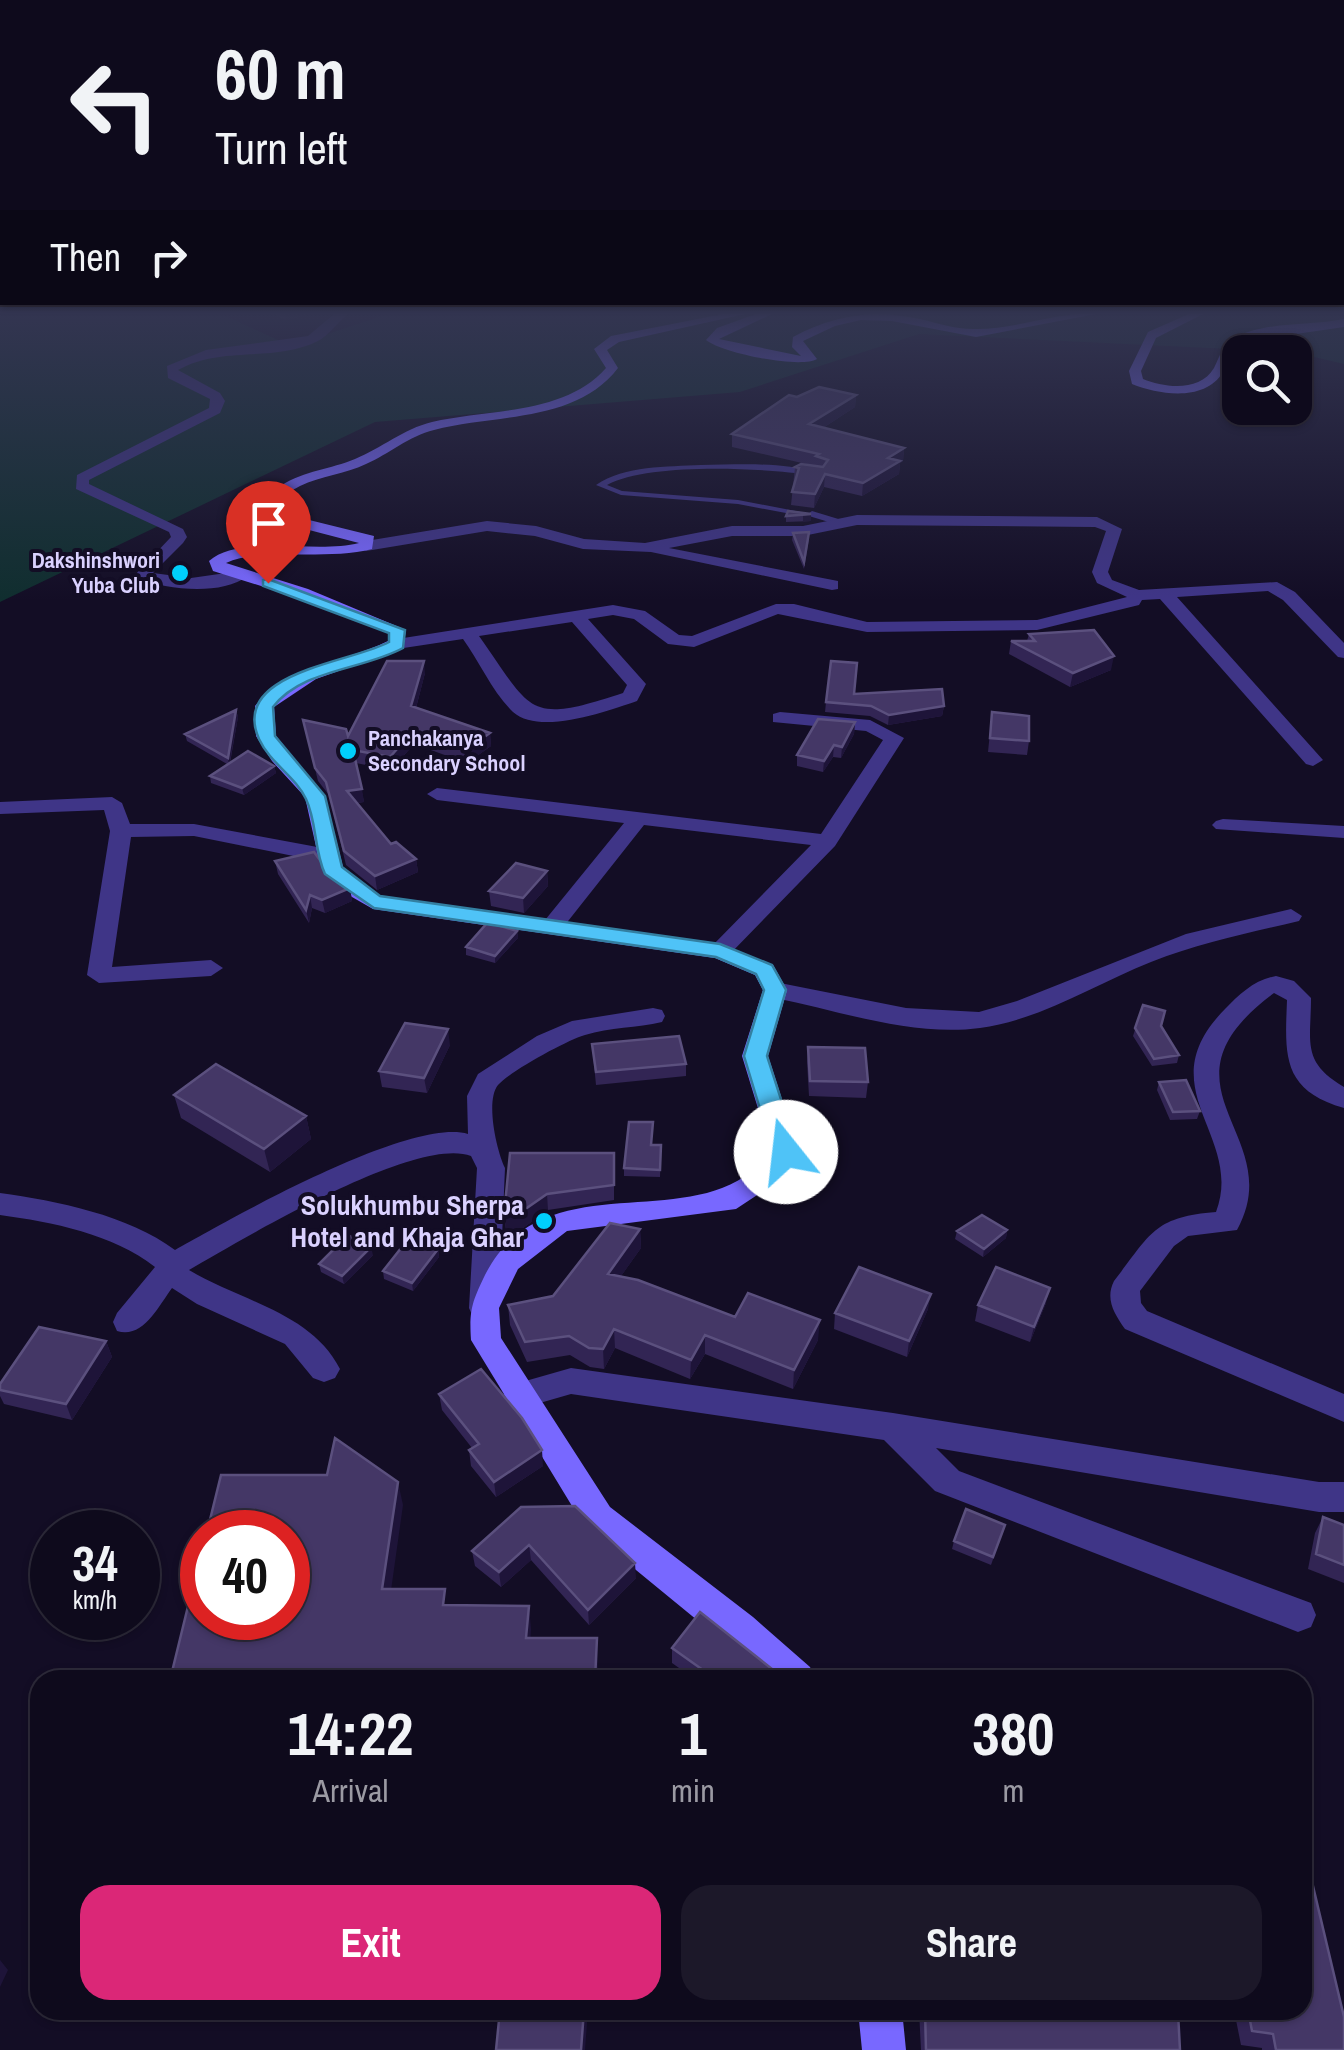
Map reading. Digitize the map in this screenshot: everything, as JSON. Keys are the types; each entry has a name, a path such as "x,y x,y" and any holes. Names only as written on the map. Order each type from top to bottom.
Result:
{"street":[{"path":"215,410 82,478 81,486 175,529 179,537 175,544 151,560 143,575 158,582 188,586 240,576"},
{"path":"366,546 368,539 353,532 280,518 270,508 271,501 294,485 355,464 412,432 525,410"},
{"path":"645,548 732,531 803,530 842,523 1097,522 1114,529 1100,572 1105,583 1138,596 1270,586 1289,596 1344,653"},
{"path":"398,644 397,630 375,619 240,576 220,568 217,561 223,554 234,552 338,554 487,526 536,531 584,544 645,548 832,585"},
{"path":"1164,593 1312,760"},
{"path":"484,1308 507,1261 560,1221 726,1202 770,1172 786,1152 755,1056 775,990 764,970 720,951 374,902 332,870 315,796 266,736 264,706 277,690 292,681 379,654 398,644 613,610 638,615 674,640 694,642 776,609 794,609 838,624 867,627 1036,625 1133,602 1138,596"},
{"path":"469,634 520,709 529,714 550,716 630,698 637,684 576,617"},
{"path":"720,951 828,840 894,738 870,726 780,718"},
{"path":"436,794 828,840"},
{"path":"0,808 112,803 121,831 99,975 210,968"},
{"path":"553,925 639,818"},
{"path":"1223,825 1344,832"},
{"path":"121,831 194,830 328,856"},
{"path":"775,990 941,1020 979,1020 1033,1004 1191,937 1233,925 1291,916"},
{"path":"1344,1099 1315,1082 1298,1061 1299,998 1290,987 1278,983 1266,986 1219,1032 1208,1052 1206,1080 1233,1161 1235,1209 1227,1222 1181,1226 1164,1238 1125,1289 1126,1306 1136,1320 1344,1408"},
{"path":"653,1016 581,1028 546,1042 487,1080 480,1096 482,1150 491,1168 486,1340 598,1518 740,1629 786,1670"},
{"path":"128,1322 170,1268 264,1213 418,1145 460,1141 482,1150"},
{"path":"0,1204 30,1208 139,1239 208,1296 296,1335 324,1369"},
{"path":"519,1396 571,1381 1344,1497"},
{"path":"893,1428 947,1481 1298,1614"},
{"path":"881,2020 884,2050"}],"lane":[{"path":"820,475 778,466 645,471 622,473 600,485 621,493 738,502 842,523"}],"green space":[{"path":"0,410 525,410 375,422 0,602"}],"building":[{"path":"768,410 832,410 809,424 904,448 888,458 900,461 863,483 825,474 815,494 792,492 799,468 795,467 823,467 828,460 816,456 819,454 732,434"},
{"path":"809,532 804,562 793,533"},
{"path":"1094,630 1114,656 1073,673 1011,641 1035,641 1029,634"},
{"path":"387,661 424,661 411,706 490,733 466,750 413,731 390,757 353,750 362,789 347,791 391,844 396,842 416,859 375,876 344,851 326,782 315,768 303,720 346,729 348,736"},
{"path":"831,661 857,663 854,694 942,689 944,706 889,715 871,706 826,702"},
{"path":"236,710 228,758 185,734"},
{"path":"992,712 1029,716 1029,741 990,738"},
{"path":"818,719 855,722 842,747 834,745 824,761 797,755"},
{"path":"248,751 274,766 242,788 210,776"},
{"path":"314,852 333,878 350,888 322,900 310,895 306,910 275,861"},
{"path":"516,863 547,871 523,898 489,891"},
{"path":"488,922 517,931 495,956 466,947"},
{"path":"1143,1005 1165,1011 1161,1026 1179,1055 1154,1059 1135,1028"},
{"path":"405,1023 448,1029 424,1078 379,1071"},
{"path":"679,1036 686,1064 596,1072 592,1044"},
{"path":"808,1047 865,1048 868,1082 810,1081"},
{"path":"216,1064 306,1116 264,1149 174,1095"},
{"path":"1186,1080 1200,1111 1173,1112 1159,1082"},
{"path":"629,1122 653,1122 651,1145 661,1145 660,1170 624,1168"},
{"path":"510,1153 614,1153 614,1185 547,1194 521,1212 504,1215"},
{"path":"982,1215 1007,1230 984,1249 957,1231"},
{"path":"610,1223 640,1229 608,1274 638,1280 735,1317 748,1293 820,1320 794,1370 705,1335 691,1360 614,1329 603,1349 589,1348 569,1336 525,1342 508,1305 553,1296"},
{"path":"348,1235 371,1247 342,1276 319,1264"},
{"path":"409,1238 438,1249 412,1283 383,1271"},
{"path":"859,1267 931,1294 909,1341 835,1313"},
{"path":"996,1267 1050,1288 1034,1327 978,1305"},
{"path":"39,1327 106,1341 66,1404 0,1390 0,1384"},
{"path":"481,1369 522,1418 542,1450 494,1482 469,1450 479,1444 439,1394"},
{"path":"335,1438 398,1482 382,1589 445,1589 443,1605 529,1606 526,1638 597,1638 595,1670 172,1670 180,1639 310,1640 310,1510 212,1510 221,1475 327,1475"},
{"path":"575,1506 635,1563 588,1610 529,1545 499,1572 472,1551 521,1507"},
{"path":"966,1509 1005,1525 993,1557 954,1541"},
{"path":"1323,1517 1344,1525 1344,1565 1316,1554"},
{"path":"700,1612 772,1669 703,1670 672,1648"},
{"path":"1312,1882 1344,2017 1344,2050 1276,2050 1273,2034 1252,2031 1250,2020 1312,2020"},
{"path":"499,2020 583,2020 581,2050 496,2050"},
{"path":"925,2020 1178,2020 1180,2050 926,2050"}],"place":[{"name":"Dakshinshwori Yuba Club","path":"180,573"},
{"name":"Panchakanya Secondary School","path":"348,751"},
{"name":"Solukhumbu Sherpa Hotel and Khaja Ghar","path":"544,1221"}],"route":[{"path":"268,583 397,630 398,644 379,654 292,681 277,690 264,706 266,736 315,796 332,870 374,902 720,951 764,970 775,990 755,1056 786,1152"}]}
